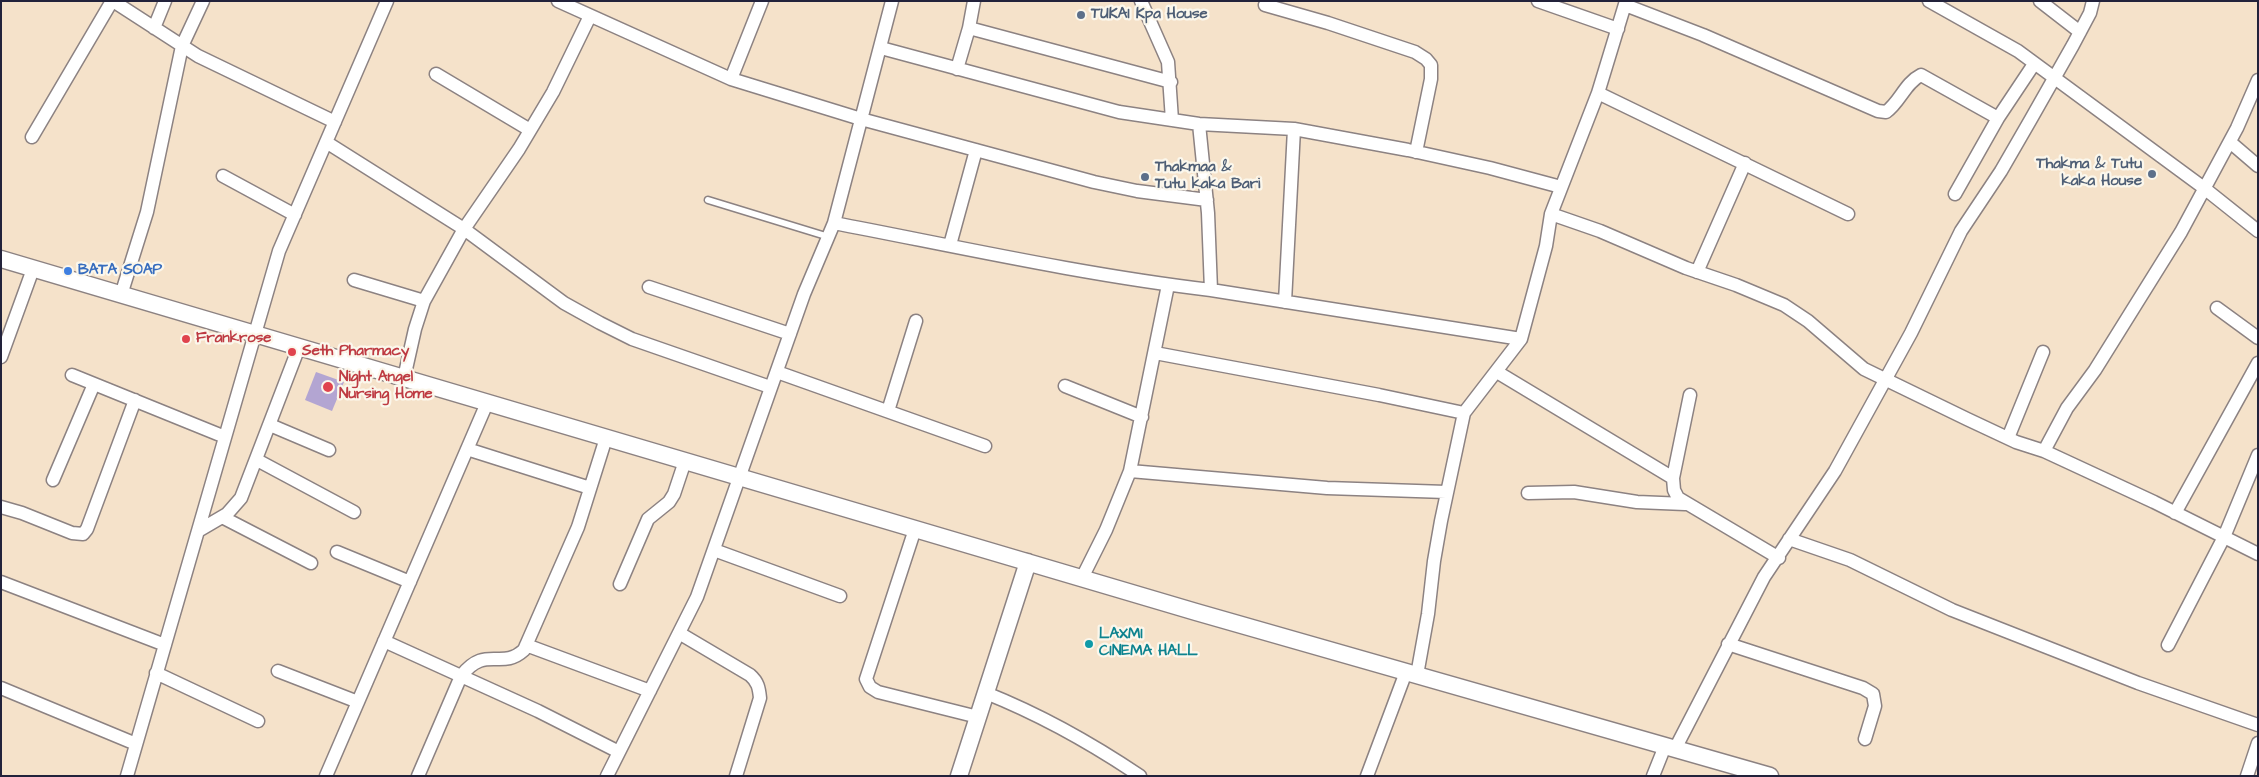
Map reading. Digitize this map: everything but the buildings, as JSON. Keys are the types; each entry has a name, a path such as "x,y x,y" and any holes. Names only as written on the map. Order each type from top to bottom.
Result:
{"street":[{"path":"32,137 112,1 198,56 334,122"},
{"path":"154,28 165,1"},
{"path":"122,295 147,212 182,46 204,1"},
{"path":"128,775 279,251 387,1"},
{"path":"558,1 731,79 861,119 1094,182 1137,191 1206,200"},
{"path":"731,79 762,1"},
{"path":"607,776 697,597 804,294 834,223 892,1"},
{"path":"958,69 974,1"},
{"path":"1140,1 1168,62 1171,82 1172,120"},
{"path":"1538,1 1618,29"},
{"path":"1929,1 2018,51 2204,188 2258,231"},
{"path":"2040,1 2080,32"},
{"path":"1653,776 1764,577 1779,558 1835,471 1910,334 1962,231 2001,171 2080,32 2090,13 2093,1"},
{"path":"1367,776 1412,674 1446,492 1455,462 1464,413 1521,339 1546,246 1551,214 1598,93 1626,3 1878,111 1886,112 1894,106 1912,79 1920,75 1998,118"},
{"path":"1265,5 1328,23 1415,52 1426,59 1431,65 1431,79 1416,152"},
{"path":"404,378 415,329 424,301 464,229 553,92 590,16"},
{"path":"969,28 1171,82"},
{"path":"881,48 1119,112 1199,124 1294,129 1490,168 1561,187"},
{"path":"1955,194 1998,118 2034,64"},
{"path":"436,74 530,130"},
{"path":"2044,451 2067,408 2095,370 2181,232 2230,142 2258,80"},
{"path":"1598,93 1848,214"},
{"path":"1199,124 1206,200 1211,290"},
{"path":"1285,302 1294,129"},
{"path":"326,142 464,229 564,303 600,324 632,339 770,387"},
{"path":"2230,142 2258,166"},
{"path":"950,246 976,150"},
{"path":"1697,272 1745,163"},
{"path":"223,176 295,215"},
{"path":"1551,214 1600,231 1697,272 1784,305 1808,321 1864,369 2008,438 2044,451 2258,554"},
{"path":"834,223 1168,285 1211,290 1521,339"},
{"path":"1,259 1082,578 1770,776"},
{"path":"1,357 33,269"},
{"path":"354,280 424,301"},
{"path":"1082,578 1106,530 1130,472 1168,285"},
{"path":"649,287 790,334"},
{"path":"2217,308 2258,338"},
{"path":"888,411 916,321"},
{"path":"198,531 222,517 241,498 299,347"},
{"path":"2008,438 2043,352"},
{"path":"1154,353 1379,394 1464,413"},
{"path":"2176,513 2258,363"},
{"path":"778,372 985,446"},
{"path":"1497,372 1673,478"},
{"path":"72,375 225,437"},
{"path":"53,480 94,384"},
{"path":"1065,386 1142,417"},
{"path":"1690,395 1673,478 1674,490 1678,498 1685,504 1779,558"},
{"path":"1,507 22,513 72,533 83,534 87,529 135,400"},
{"path":"326,776 487,403"},
{"path":"270,425 329,450"},
{"path":"418,776 461,676 473,663 480,659 512,658 518,656 526,645 578,527 606,438"},
{"path":"467,449 590,488"},
{"path":"2168,645 2224,537 2258,455"},
{"path":"257,460 354,512"},
{"path":"620,584 648,519 669,502 674,494 685,461"},
{"path":"1130,472 1328,488 1446,492"},
{"path":"1528,494 1574,492 1637,502 1685,504"},
{"path":"222,517 311,563"},
{"path":"915,529 866,679 870,687 878,692 978,717"},
{"path":"1789,540 1850,560 1952,610 2138,683 2258,725"},
{"path":"714,550 840,596"},
{"path":"337,552 410,582"},
{"path":"959,776 1028,562"},
{"path":"1,582 165,645"},
{"path":"679,634 750,675 756,681 759,688 760,698 736,776"},
{"path":"384,641 538,711 619,752"},
{"path":"1728,644 1864,688 1873,694 1875,706 1865,739"},
{"path":"526,645 650,691"},
{"path":"278,671 358,702"},
{"path":"156,674 258,721"},
{"path":"1,688 136,744"},
{"path":"986,693 1053,722 1100,749 1140,776"},
{"path":"2246,776 2258,743"}],"lane":[{"path":"708,200 829,237"}],"place":[{"name":"TUKAI Kpa House","path":"1081,15"},
{"name":"Thakma & Tutu kaka House","path":"2152,174"},
{"name":"Thakmaa & Tutu kaka Bari","path":"1145,177"},
{"name":"BATA SOAP","path":"68,271"},
{"name":"Frankrose","path":"186,339"},
{"name":"Seth Pharmacy","path":"292,352"},
{"name":"Night Angel Nursing Home","path":"328,387"},
{"name":"LAXMI CINEMA HALL","path":"1089,644"}]}
